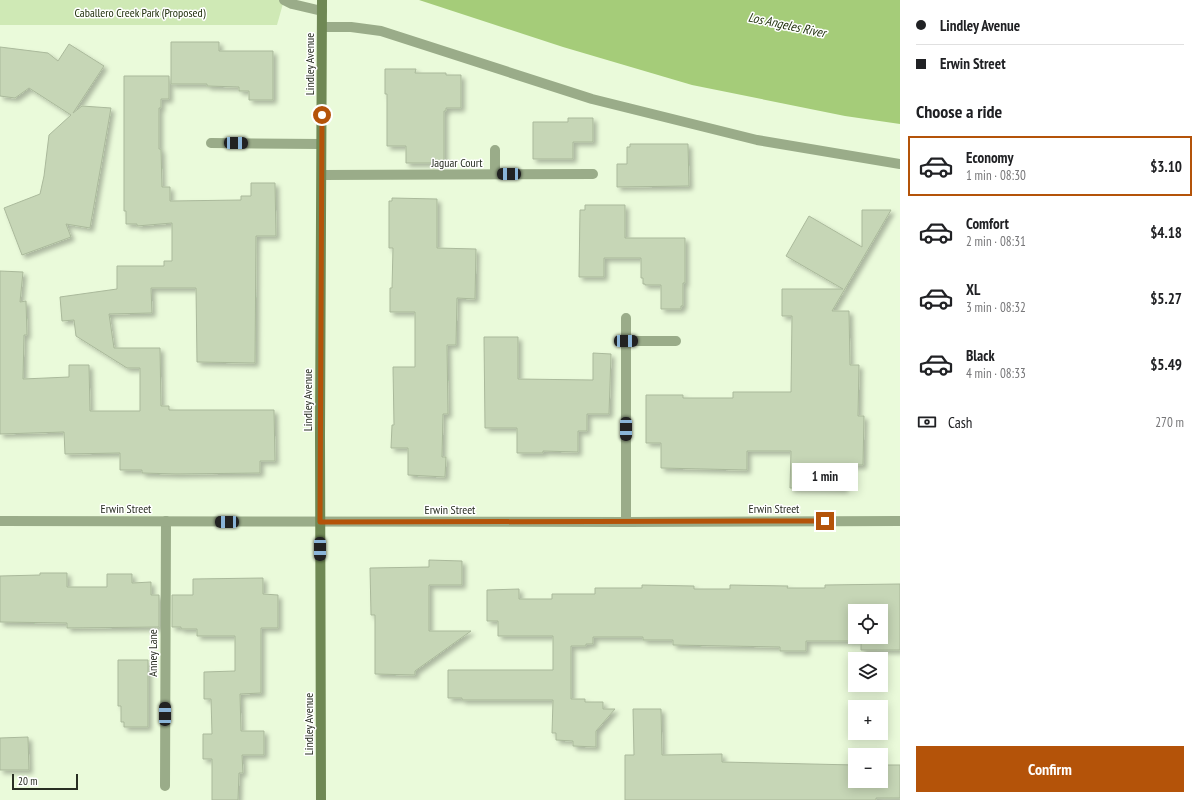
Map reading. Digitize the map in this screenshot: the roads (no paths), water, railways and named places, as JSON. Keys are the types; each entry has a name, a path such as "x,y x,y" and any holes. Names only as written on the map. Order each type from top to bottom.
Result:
{"main road":[{"name":"Lindley Avenue","path":"321,800 320,522 322,5"}],"street":[{"path":"284,0 292,4 322,5"},
{"path":"322,27 351,27 381,31 592,99 757,140 900,164"},
{"path":"211,143 321,144"},
{"path":"495,150 495,174"},
{"name":"Jaguar Court","path":"322,175 593,174"},
{"path":"626,318 626,522"},
{"path":"626,341 676,341"},
{"name":"Erwin Street","path":"0,521 900,521"},
{"name":"Anney Lane","path":"165,786 166,521"}],"water":[{"name":"Los Angeles River","path":"419,0 900,0 900,124 845,116 692,85 563,47"}],"park label":[{"name":"Caballero Creek Park (Proposed)","path":"140,12"}]}
